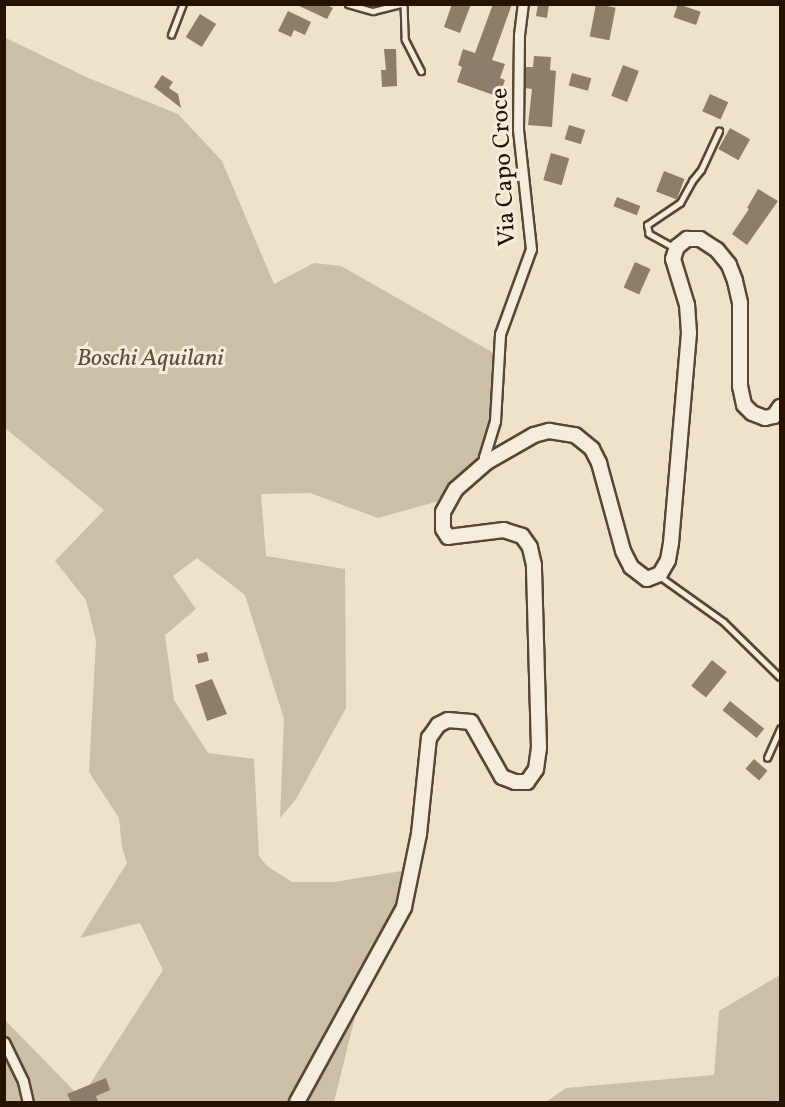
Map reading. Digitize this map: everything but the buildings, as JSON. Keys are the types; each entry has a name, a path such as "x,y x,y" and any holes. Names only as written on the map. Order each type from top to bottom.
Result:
{"main road":[{"path":"297,1102 404,907 419,834 429,738 438,725 448,720 471,722 502,777 515,782 527,782 536,769 539,748 534,565 530,547 522,536 504,530 461,538 448,537 443,529 443,512 448,500 456,489 487,462 534,435 549,431 575,435 586,442 598,463 629,564 643,578 651,579 658,576 666,564 671,543 689,333 687,305 674,265 676,249 687,239 700,239 717,250 729,265 740,303 740,386 743,402 749,411 759,416 768,417 779,414"}],"street":[{"name":"Via Capo Croce","path":"487,462 484,457 495,421 500,334 531,249 518,129 519,34 523,4"},
{"path":"4,1042 23,1081 28,1102"}],"lane":[{"path":"171,35 183,4"},
{"path":"348,4 370,10 402,4 405,39 421,71"},
{"path":"676,249 649,234 647,225 680,203 701,170 719,131"},
{"path":"658,576 724,622 780,677"},
{"path":"767,758 780,729"}],"green space":[{"name":"Boschi Aquilani","path":"4,37 86,77 178,114 222,161 274,284 314,263 341,266 492,352 498,364 494,410 484,457 468,467 439,501 378,518 310,493 261,494 266,556 345,569 346,708 296,799 280,818 284,719 245,595 197,558 173,576 196,609 165,635 174,700 208,753 254,759 259,856 267,866 292,882 334,882 408,870 399,905 362,989 334,1102 5,1102 5,1020 81,1098 163,970 140,923 80,938 127,863 122,847 119,818 89,772 96,640 86,600 55,561 104,510 5,428"},
{"path":"780,975 780,1102 546,1102 566,1088 714,1075 719,1011"}]}
